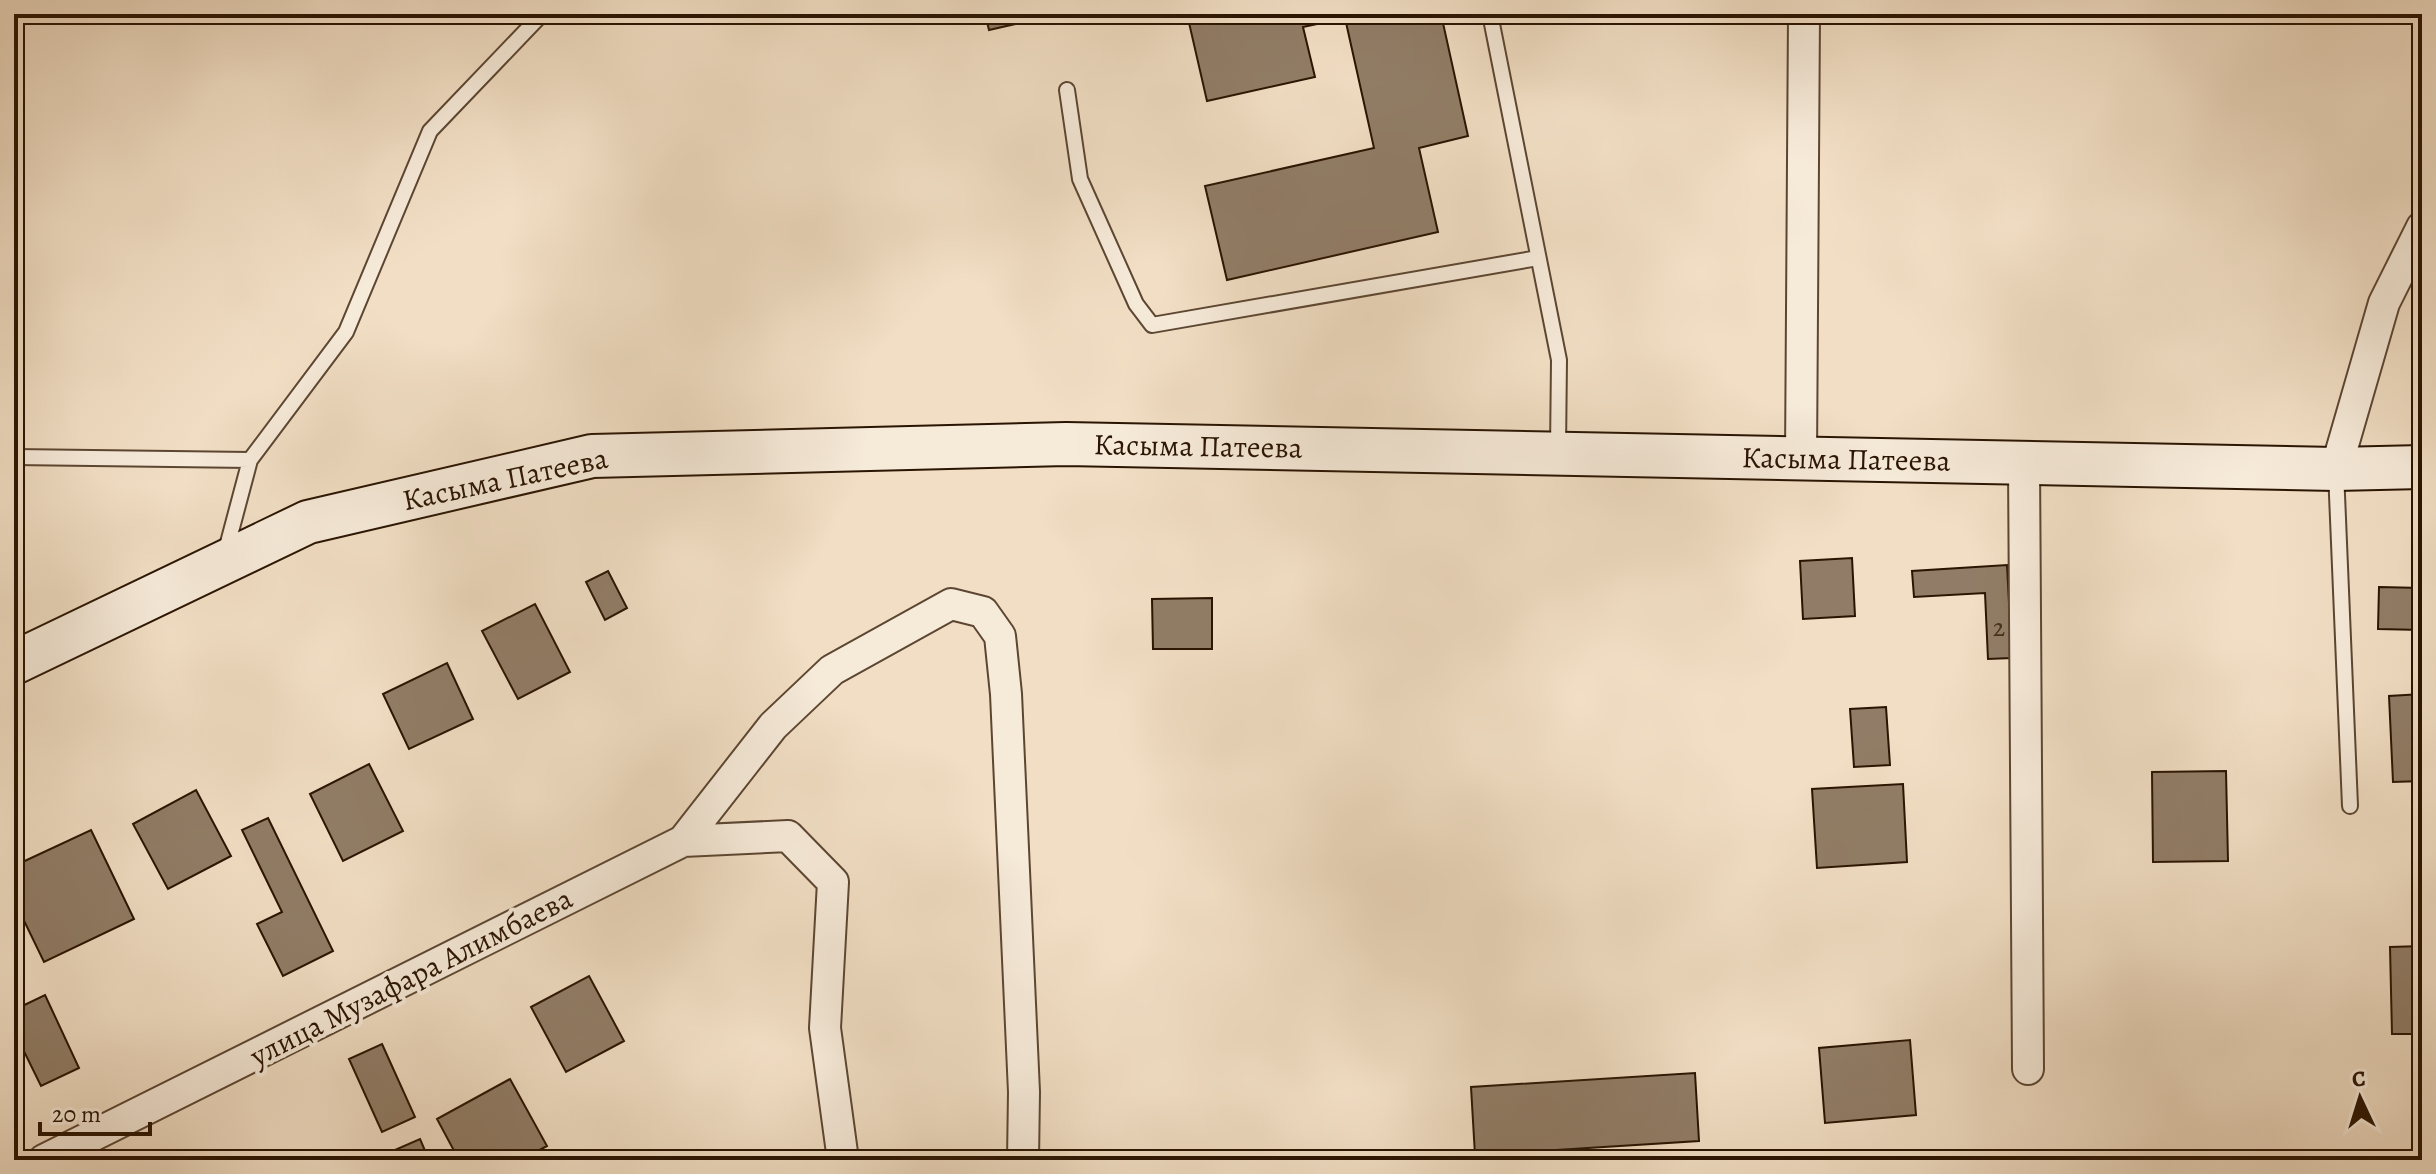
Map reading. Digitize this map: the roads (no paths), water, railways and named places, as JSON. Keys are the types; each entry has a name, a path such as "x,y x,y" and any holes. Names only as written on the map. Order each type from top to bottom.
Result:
{"main road":[{"name":"Касыма Патеева","path":"14,663 308,522 592,456 1066,444 2336,469 2422,467"}],"street":[{"path":"1801,459 1804,14"},
{"path":"2336,469 2384,303 2422,227"},
{"path":"2024,463 2028,1069"},
{"path":"683,841 773,726 832,670 951,604 983,612 1000,636 1006,694 1024,1092 1023,1160"},
{"name":"улица Музафара Алимбаева","path":"44,1160 683,841 788,836 833,882 825,1028 843,1160"}],"lane":[{"path":"223,562 250,460 346,332 430,131 542,14"},
{"path":"1490,14 1559,360 1558,454"},
{"path":"1067,90 1080,179 1136,304 1152,325 1538,258"},
{"path":"14,457 250,460"},
{"path":"2336,469 2350,806"}]}
